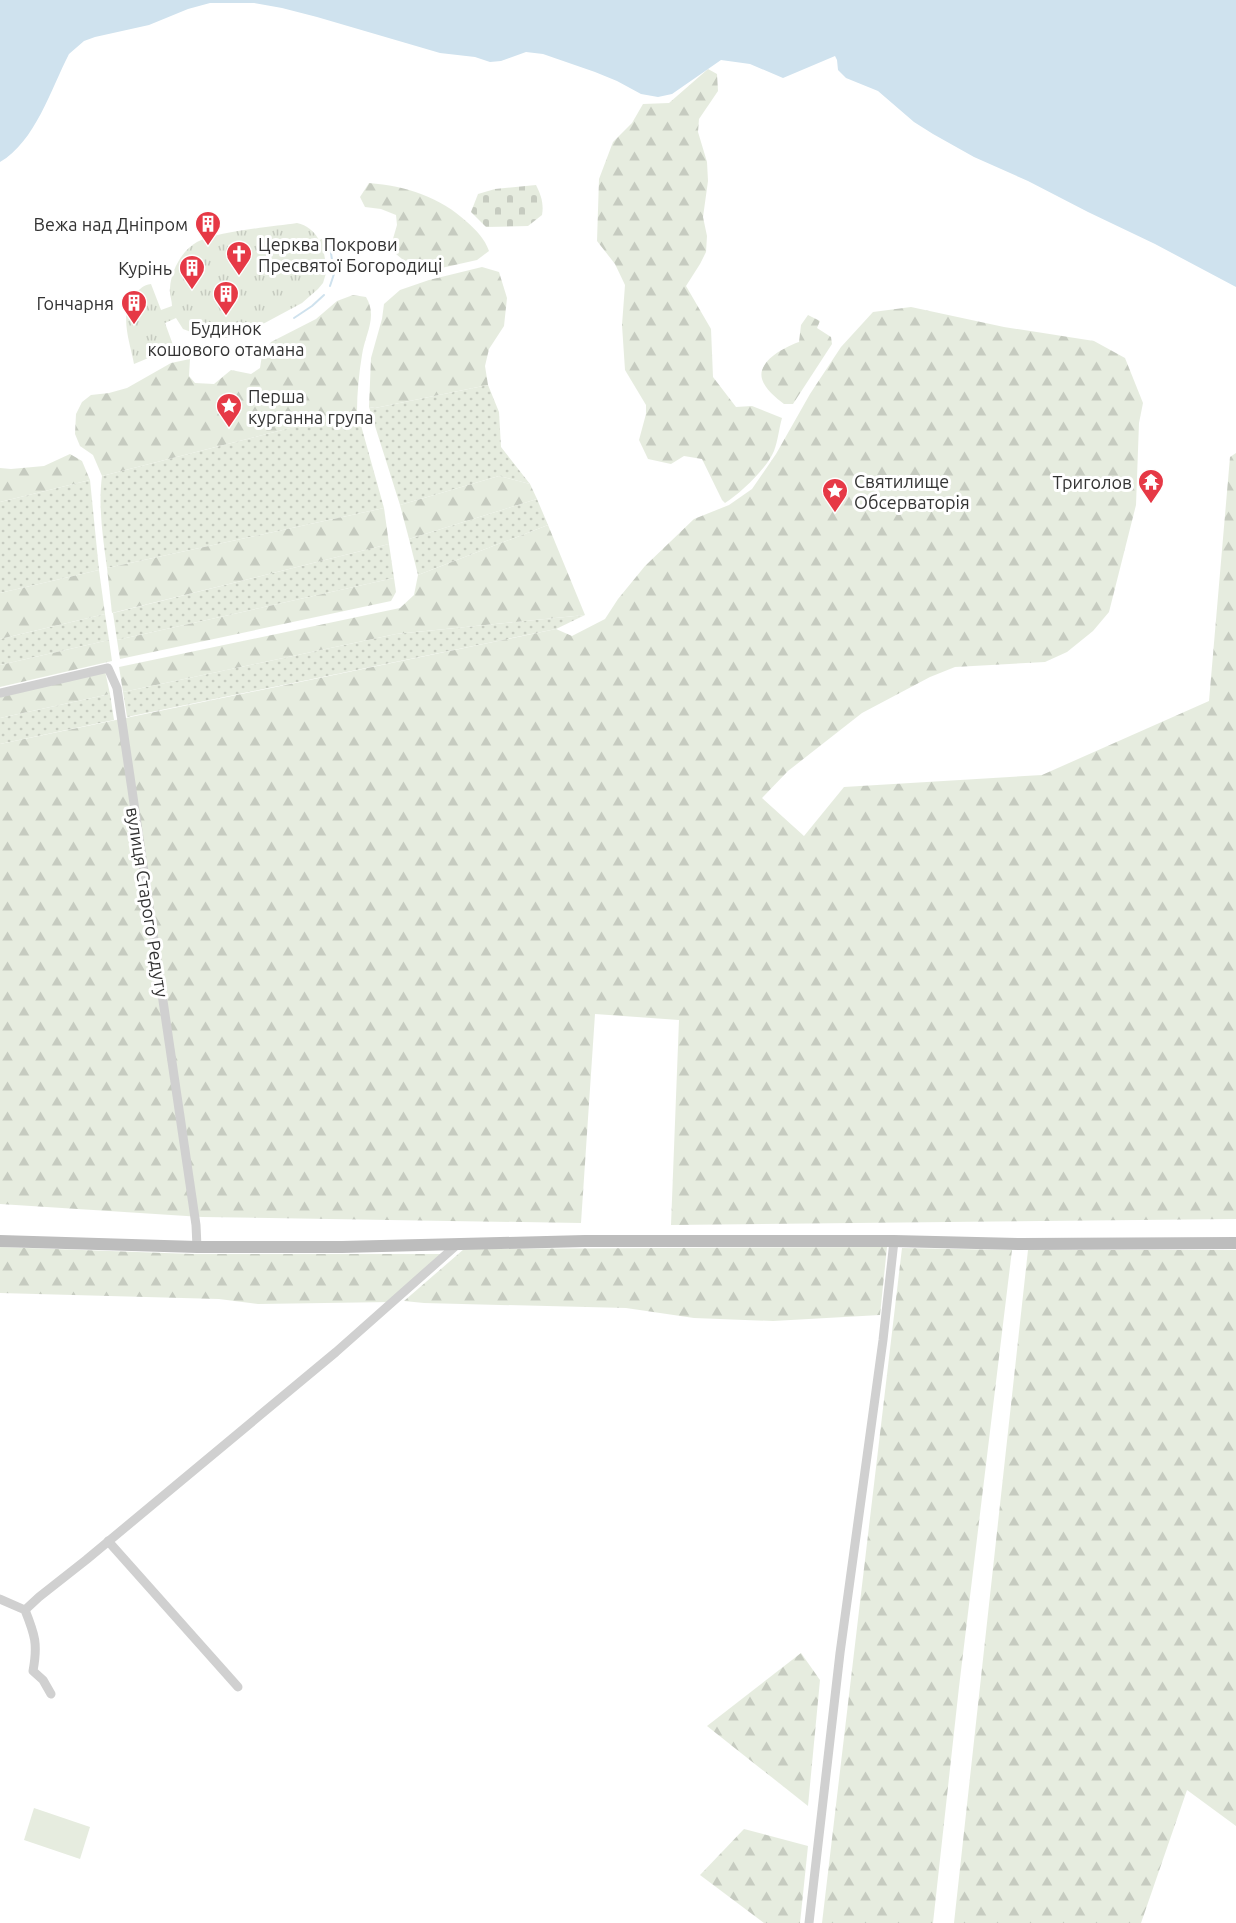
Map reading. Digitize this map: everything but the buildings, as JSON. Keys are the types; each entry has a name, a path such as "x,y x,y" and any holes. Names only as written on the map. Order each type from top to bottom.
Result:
{"main road":[{"path":"0,1241 197,1247 342,1247 585,1241 1236,1243"}],"street":[{"name":"вулиця Старого Редуту","path":"0,693 108,668 117,688 196,1225 197,1247"},
{"path":"809,1923 840,1653 883,1340 894,1241"},
{"path":"25,1610 336,1352 459,1244"},
{"path":"108,1541 238,1687"},
{"path":"0,1599 25,1610 34,1633 37,1651 33,1671 43,1680 51,1694"}],"green space":[{"path":"708,69 717,74 718,91 699,119 698,132 707,162 708,181 703,217 707,236 706,252 686,286 711,329 713,377 736,407 752,406 782,418 771,458 753,480 725,503 702,459 684,456 671,464 648,459 639,440 646,405 625,370 622,325 625,285 615,264 597,241 599,179 613,142 632,123 643,104 669,103"},
{"path":"369,183 409,190 434,199 467,222 477,232 489,251 477,260 419,273 390,249 397,225 396,215 381,209 365,207 360,197"},
{"path":"536,185 542,200 542,215 528,226 486,227 471,212 478,194 495,189"},
{"path":"297,223 310,229 319,240 322,239 326,246 323,248 327,270 323,283 302,303 244,334 229,338 199,335 183,329 176,318 165,323 173,345 170,349 134,364 126,319 130,302 140,289 151,284 161,310 172,306 171,281 178,262 197,242 218,235"},
{"path":"482,267 499,272 507,298 504,326 489,349 485,366 488,385 375,408 369,407 371,358 384,304 400,290"},
{"path":"353,295 366,297 371,312 361,362 357,411 102,476 93,455 80,446 75,434 76,414 82,402 91,395 127,388 171,363 190,359 189,376 195,383 214,384 231,370 251,374 260,368 262,355 271,342 316,319 337,301"},
{"path":"911,307 1004,327 1094,341 1125,358 1143,403 1139,423 1136,505 1109,612 1093,631 1067,652 1045,662 955,667 930,677 862,713 788,771 762,798 804,836 844,787 1042,775 1209,701 1230,457 1236,453 1236,1219 671,1225 679,1020 595,1014 581,1223 202,1217 0,1204 0,744 556,629 572,636 605,619 645,566 694,519 729,505 752,489 841,347 873,312"},
{"path":"808,315 820,321 817,328 831,337 832,344 793,404 784,404 766,386 762,379 762,372 773,356 799,342 801,325"},
{"path":"488,385 499,412 501,447 530,484 499,476 400,505 369,407 375,408"},
{"path":"357,411 384,508 107,568 101,511 102,476"},
{"path":"70,454 82,461 90,480 0,502 0,468 44,466"},
{"path":"499,476 530,484 537,499 409,539 400,505"},
{"path":"90,480 99,570 0,593 0,502"},
{"path":"537,499 548,525 418,575 409,539"},
{"path":"384,508 389,544 112,613 107,568"},
{"path":"548,525 585,615 396,634 123,692 119,667 400,608 414,595 418,575"},
{"path":"389,544 394,578 117,640 113,613"},
{"path":"99,570 105,614 0,639 0,593"},
{"path":"394,578 396,592 391,601 120,659 117,640"},
{"path":"105,614 109,640 0,665 0,639"},
{"path":"585,615 556,629 127,717 123,692 396,634"},
{"path":"109,640 112,661 0,687 0,665"},
{"path":"105,671 110,694 0,718 0,696"},
{"path":"110,694 114,720 0,744 0,718"},
{"path":"0,1247 192,1254 442,1254 391,1302 258,1304 219,1299 0,1293"},
{"path":"887,1247 880,1315 773,1321 694,1318 626,1308 404,1301 464,1249"},
{"path":"902,1248 1012,1250 933,1923 822,1923"},
{"path":"1028,1250 1236,1250 1236,1826 1187,1790 1141,1923 954,1923"},
{"path":"801,1653 820,1680 808,1806 707,1726"},
{"path":"34,1808 90,1827 80,1859 24,1840"},
{"path":"744,1829 808,1846 800,1923 764,1923 700,1875"}],"water":[{"path":"0,0 1236,0 1236,287 1155,244 974,157 933,134 914,122 878,91 846,78 838,70 835,56 783,78 750,64 721,60 672,94 658,97 641,94 595,72 543,54 526,52 501,61 490,62 475,57 440,53 282,8 254,3 210,3 188,9 149,25 84,41 69,54 41,114 23,142 0,162"}],"waterway":[{"path":"330,246 334,274 330,286"},
{"path":"294,318 324,295"}],"place":[{"name":"Вежа над Дніпром","path":"208,247"},
{"name":"Церква Покрови Пресвятої Богородиці","path":"239,277"},
{"name":"Курінь","path":"192,291"},
{"name":"Будинок кошового отамана","path":"226,317"},
{"name":"Гончарня","path":"134,326"},
{"name":"Перша курганна група","path":"229,429"},
{"name":"Триголов","path":"1151,505"},
{"name":"Святилище Обсерваторія","path":"835,514"}]}
